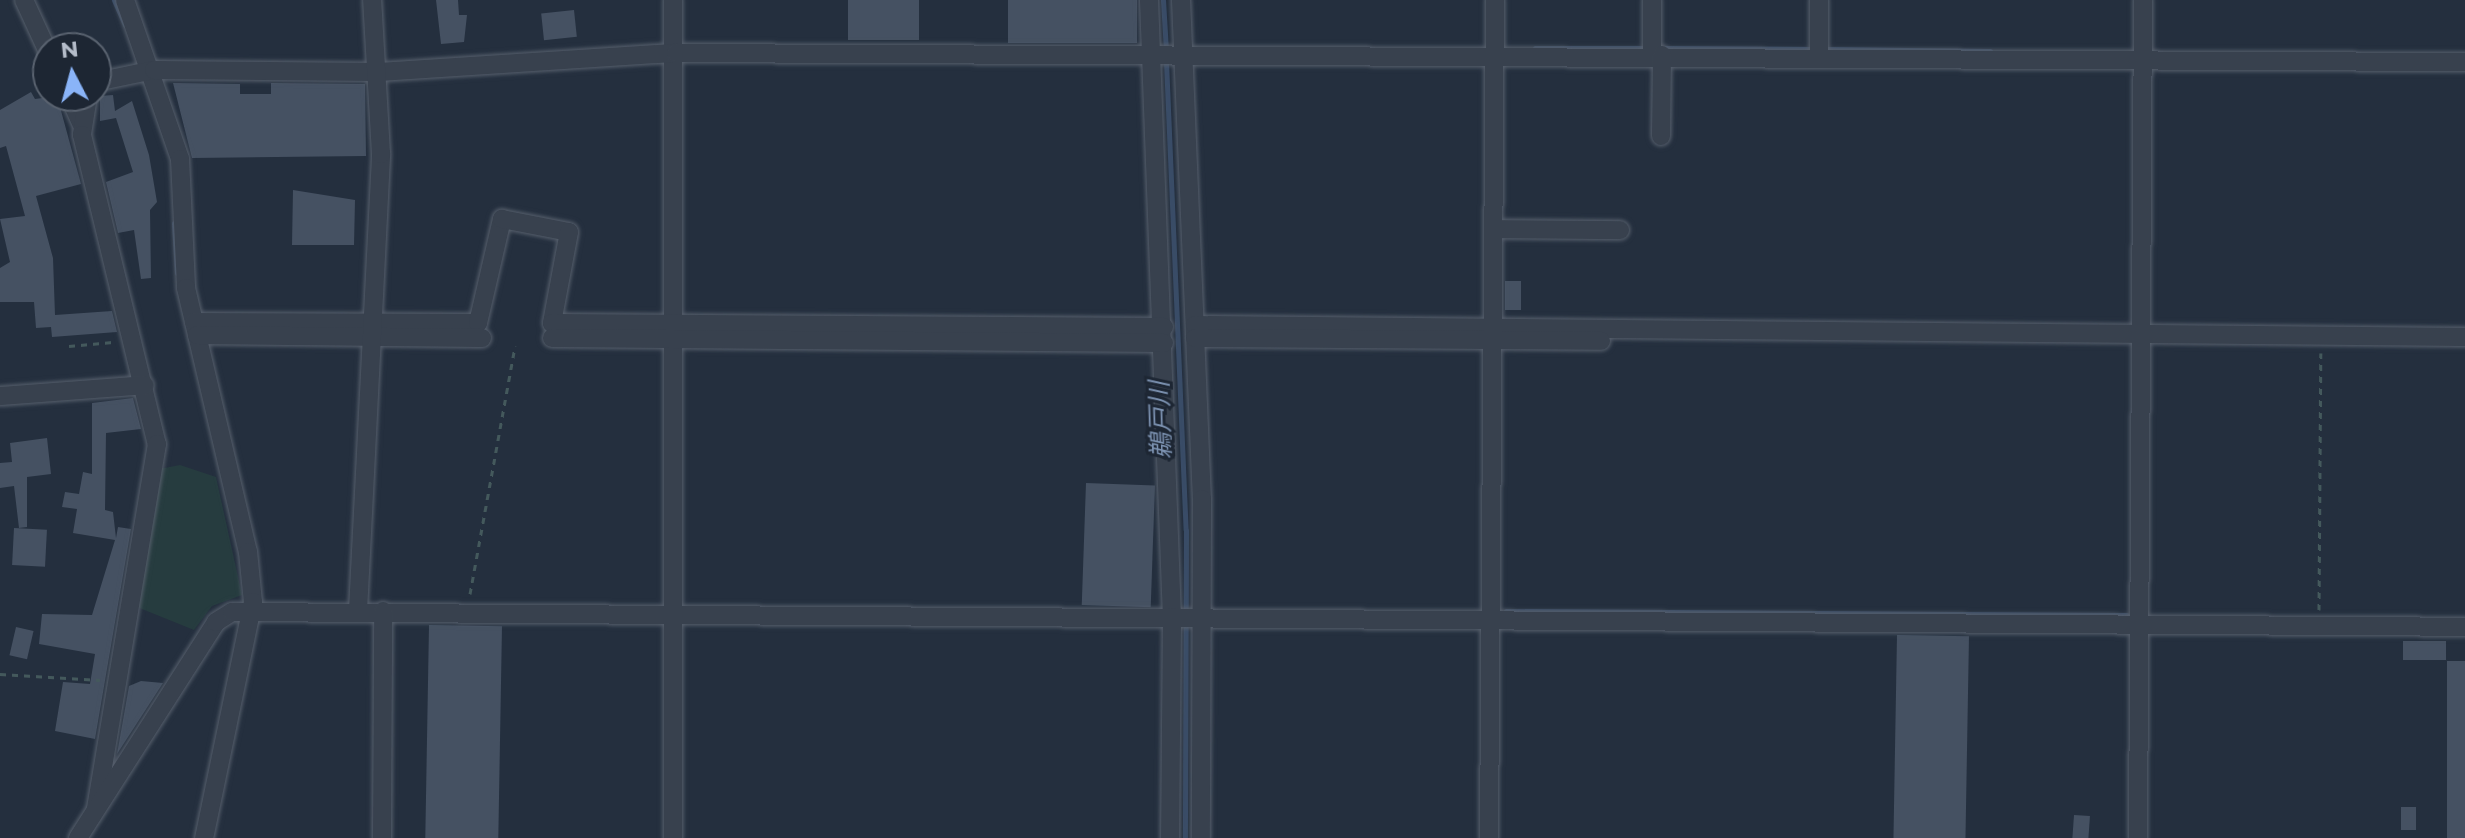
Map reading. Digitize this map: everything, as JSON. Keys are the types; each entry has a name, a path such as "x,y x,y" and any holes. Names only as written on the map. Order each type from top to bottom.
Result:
{"street":[{"path":"24,0 39,32"},
{"path":"125,0 154,70 180,159 181,253 248,552 251,612 204,838"},
{"path":"358,611 372,329 379,72 372,0"},
{"path":"673,0 677,332 673,838"},
{"path":"1149,0 1154,52 1174,617 1170,838"},
{"path":"1181,0 1180,52 1195,331 1201,838"},
{"path":"1489,838 1495,0"},
{"path":"1652,0 1661,136"},
{"path":"1819,0 1819,57"},
{"path":"2138,838 2143,0"},
{"path":"112,79 154,70 379,72 676,53 1180,52 2465,62"},
{"path":"76,112 157,444 113,682 96,808"},
{"path":"81,123 84,112"},
{"path":"196,329 372,329 478,323 502,219 569,232 552,323 677,332"},
{"path":"1493,229 1620,230"},
{"path":"372,329 482,338"},
{"path":"1195,331 2141,340 2465,337"},
{"path":"552,338 677,332 1164,335"},
{"path":"2141,340 2321,348 2465,349"},
{"path":"0,396 145,385"},
{"path":"382,838 383,611"},
{"path":"78,838 216,622 251,612 1200,616 2465,627"}],"path":[{"path":"69,346 133,340"},
{"path":"467,612 515,346"},
{"path":"2318,625 2321,348"},
{"path":"0,674 113,682"}],"green space":[{"path":"180,465 216,477 242,595 212,606 194,630 132,605 159,469"}],"building":[{"path":"436,0 458,0 459,15 467,15 464,42 441,44"},
{"path":"848,0 919,0 919,40 848,40"},
{"path":"1008,0 1137,0 1137,43 1008,43"},
{"path":"574,10 577,37 544,40 541,13"},
{"path":"173,83 240,84 240,94 271,94 271,83 365,84 366,156 192,158"},
{"path":"31,92 32,112 61,112 81,184 36,196 53,258 55,315 112,311 117,332 52,337 51,327 36,328 34,302 0,302 0,268 10,262 0,219 25,216 6,146 0,148 0,110"},
{"path":"112,95 115,111 132,101 149,155 157,202 150,210 151,278 141,279 134,230 118,233 106,182 133,172 116,118 100,121 100,112 112,112"},
{"path":"293,190 355,200 354,245 292,245"},
{"path":"1505,281 1521,281 1521,310 1505,310"},
{"path":"133,398 141,429 106,433 105,510 113,512 116,538 118,527 131,529 95,739 55,731 63,682 90,684 95,654 39,644 42,614 92,615 115,540 73,533 77,509 62,507 65,492 79,494 83,472 92,474 92,403"},
{"path":"47,438 51,474 27,477 27,527 19,528 14,486 0,488 0,463 12,462 10,443"},
{"path":"1086,483 1155,485 1151,607 1082,605"},
{"path":"14,528 47,530 45,567 12,565"},
{"path":"429,625 502,626 498,838 425,838"},
{"path":"16,627 34,631 27,659 9,655"},
{"path":"1897,635 1969,636 1965,838 1893,838"},
{"path":"2403,641 2446,641 2446,660 2403,660"},
{"path":"2447,661 2465,661 2465,838 2447,838"},
{"path":"141,681 163,683 117,754 129,686"},
{"path":"2401,807 2416,807 2416,830 2401,830"},
{"path":"2074,815 2090,816 2088,838 2072,838"}],"waterway":[{"path":"114,0 125,25"},
{"name":"鵜戸川","path":"1163,0 1166,51"},
{"path":"1535,48 1643,48"},
{"path":"1662,48 1812,49"},
{"path":"1827,49 1990,51"},
{"name":"鵜戸川","path":"1166,61 1186,530 1185,838"},
{"path":"174,223 177,273"},
{"path":"1506,611 2127,615"}]}
